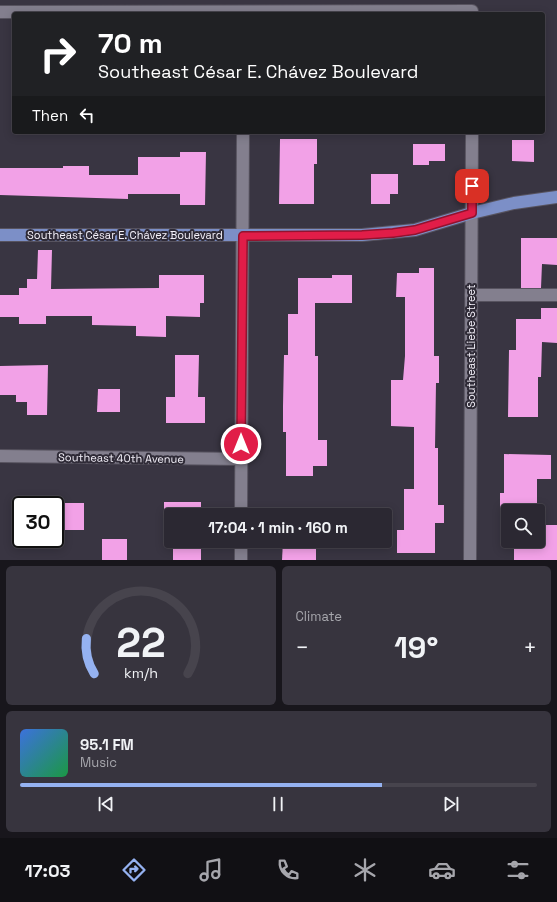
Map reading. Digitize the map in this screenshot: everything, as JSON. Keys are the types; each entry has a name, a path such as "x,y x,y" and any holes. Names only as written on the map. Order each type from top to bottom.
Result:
{"main road":[{"name":"Southeast César E. Chávez Boulevard","path":"0,235 243,236 362,235 393,233 415,230 472,213 527,201 557,197"}],"street":[{"path":"0,12 242,8 472,8"},
{"path":"241,508 243,134"},
{"name":"Southeast Liebe Street","path":"470,560 472,134"},
{"path":"472,295 557,295"},
{"name":"Southeast 40th Avenue","path":"0,456 241,459"},
{"path":"241,548 241,560"}],"building":[{"path":"280,139 317,139 317,164 314,164 314,204 279,204"},
{"path":"512,140 534,140 534,162 512,161"},
{"path":"413,144 445,144 445,161 429,161 429,165 413,165"},
{"path":"180,152 206,152 205,205 180,205 180,194 128,194 128,199 0,195 0,168 63,168 63,166 89,166 89,175 138,175 138,157 180,157"},
{"path":"371,174 398,174 398,194 390,194 390,204 371,204"},
{"path":"521,238 557,238 557,265 542,264 541,288 521,288"},
{"path":"38,250 52,250 51,289 159,288 159,275 204,275 204,303 200,303 200,317 166,316 166,337 136,336 136,326 92,325 92,316 46,316 46,324 19,324 19,317 0,317 0,295 19,295 19,288 27,288 27,279 37,279"},
{"path":"419,268 434,268 434,356 439,356 439,383 436,383 435,448 438,448 438,505 444,505 444,523 435,523 435,553 397,553 397,530 404,530 404,489 414,489 414,427 391,426 391,380 403,380 405,356 405,297 396,297 397,273 419,273"},
{"path":"332,275 352,275 352,303 315,303 315,356 318,356 318,440 327,440 327,466 313,466 313,476 286,476 286,432 283,432 283,406 284,355 288,355 288,314 298,314 298,278 332,278"},
{"path":"541,308 557,308 557,343 542,342 541,377 538,377 538,417 508,417 509,350 516,350 516,319 541,319"},
{"path":"175,355 199,355 198,397 205,397 205,423 166,423 166,397 175,397"},
{"path":"48,365 47,415 27,415 27,402 16,402 16,395 0,395 0,366"},
{"path":"98,389 120,389 120,412 97,412"},
{"path":"504,454 551,455 551,479 537,479 537,504 501,504 500,511 500,493 504,493"},
{"path":"164,502 201,502 201,508 164,508"},
{"path":"64,503 84,503 84,530 64,530"},
{"path":"545,525 557,525 557,560 514,560 514,548 545,548"},
{"path":"102,539 127,539 127,560 102,560"},
{"path":"173,548 201,548 201,560 173,560"},
{"path":"283,548 316,548 316,560 282,560"}],"route":[{"path":"241,444 243,236 362,235 415,230 472,213 472,186"}]}
